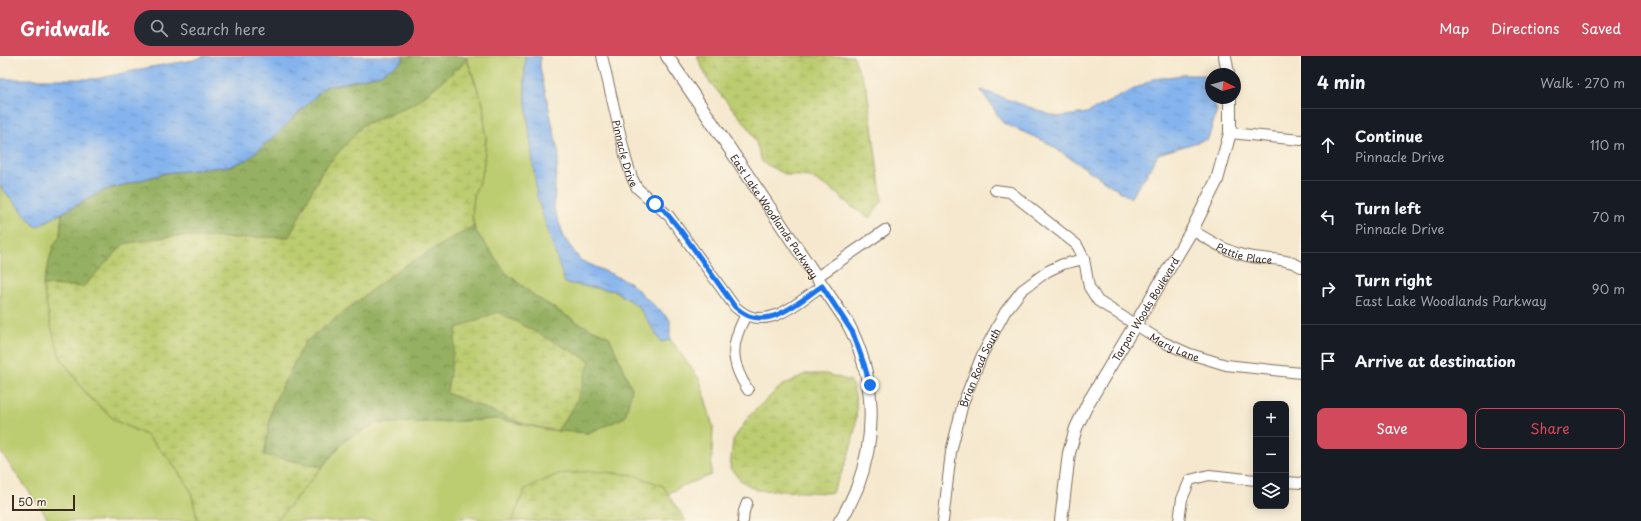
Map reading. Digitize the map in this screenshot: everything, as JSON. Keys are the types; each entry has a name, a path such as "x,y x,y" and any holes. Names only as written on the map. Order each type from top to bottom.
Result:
{"street":[{"name":"Pinnacle Drive","path":"602,56 626,159 637,188 669,216 735,307 746,315"},
{"name":"East Lake Woodlands Parkway","path":"667,56 847,322 858,344 870,385 870,430 865,463 852,499 840,521"},
{"path":"1225,56 1227,68"},
{"name":"Tarpon Woods Boulevard","path":"1061,521 1069,453 1076,428 1088,403 1134,324 1192,230 1217,180 1230,133 1230,104"},
{"path":"1230,133 1301,140"},
{"name":"Mary Lane","path":"995,190 1010,192 1077,245 1084,259 1090,287 1098,301 1163,342 1206,360 1226,365 1301,373"},
{"path":"748,390 738,374 734,353 737,332 746,315 768,318 781,313 819,281 885,230"},
{"name":"Pattie Place","path":"1192,230 1209,241 1241,254 1296,264 1301,267"},
{"name":"Brian Road South","path":"943,521 951,452 962,403 982,355 1005,312 1022,290 1048,270 1063,264 1084,259"},
{"path":"1179,521 1182,499 1190,480 1209,475 1253,480"},
{"path":"1289,482 1301,483"},
{"path":"743,521 744,511 748,503"}],"green space":[{"path":"404,56 466,56 467,61 416,103 363,125 322,171 289,237 229,238 172,236 124,244 83,287 43,285 53,247 60,236 62,213 105,190 166,173 231,166 248,159 278,133 325,87 355,81 402,61"},
{"path":"466,56 525,56 525,93 531,144 565,282 615,291 639,307 661,341 670,339 700,380 713,427 711,475 682,486 668,494 663,486 525,489 512,521 486,521 469,517 446,521 274,521 280,517 345,440 378,423 497,419 549,430 589,433 632,389 609,337 578,323 536,297 506,273 475,230 472,216 474,195 483,171 486,139 483,104"},
{"path":"697,56 853,56 867,90 882,201 870,218 852,207 830,188 810,177 787,175 762,162 756,142 749,128 708,80"},
{"path":"467,61 483,104 486,139 483,171 474,195 472,216 474,226 399,269 305,342 272,406 264,455 322,467 280,517 274,521 200,521 197,518 191,491 171,461 146,435 116,421 87,395 60,357 50,323 43,285 83,287 124,244 172,236 229,238 289,237 322,171 363,125 416,103"},
{"path":"0,186 36,227 62,213 60,236 53,247 43,285 50,323 60,357 87,395 116,421 146,435 171,461 191,491 197,518 200,521 50,521 0,451"},
{"path":"474,226 475,230 506,273 536,297 578,323 609,337 632,389 625,417 589,433 557,431 576,403 447,393 524,424 497,419 378,423 345,440 322,467 264,455 272,406 305,342 399,268"},
{"path":"498,312 590,361 576,403 557,431 524,424 447,393 457,328"},
{"path":"805,374 826,374 851,381 856,399 856,424 851,448 842,471 832,493 756,490 740,480 730,468 733,440 750,415 780,387"},
{"path":"594,471 634,475 663,486 686,521 512,521 525,489 558,474"}],"water":[{"path":"204,56 404,56 402,61 379,75 325,87 278,133 248,159 231,166 166,173 105,190 36,227 0,186 0,79 96,79 151,67 194,60"},
{"path":"525,56 540,56 540,68 559,155 555,181 554,209 565,239 580,260 629,282 670,320 670,340 661,342 639,307 615,291 565,283 537,197 525,93"},
{"path":"1182,75 1205,75 1205,104 1214,104 1217,111 1208,139 1158,154 1145,177 1130,198 1046,142 1003,123 981,90 1057,117 1087,113 1154,79"}],"route":[{"path":"655,204 664,210 681,231 735,307 746,315 768,318 781,313 822,286 853,333 858,344 870,385"}]}
